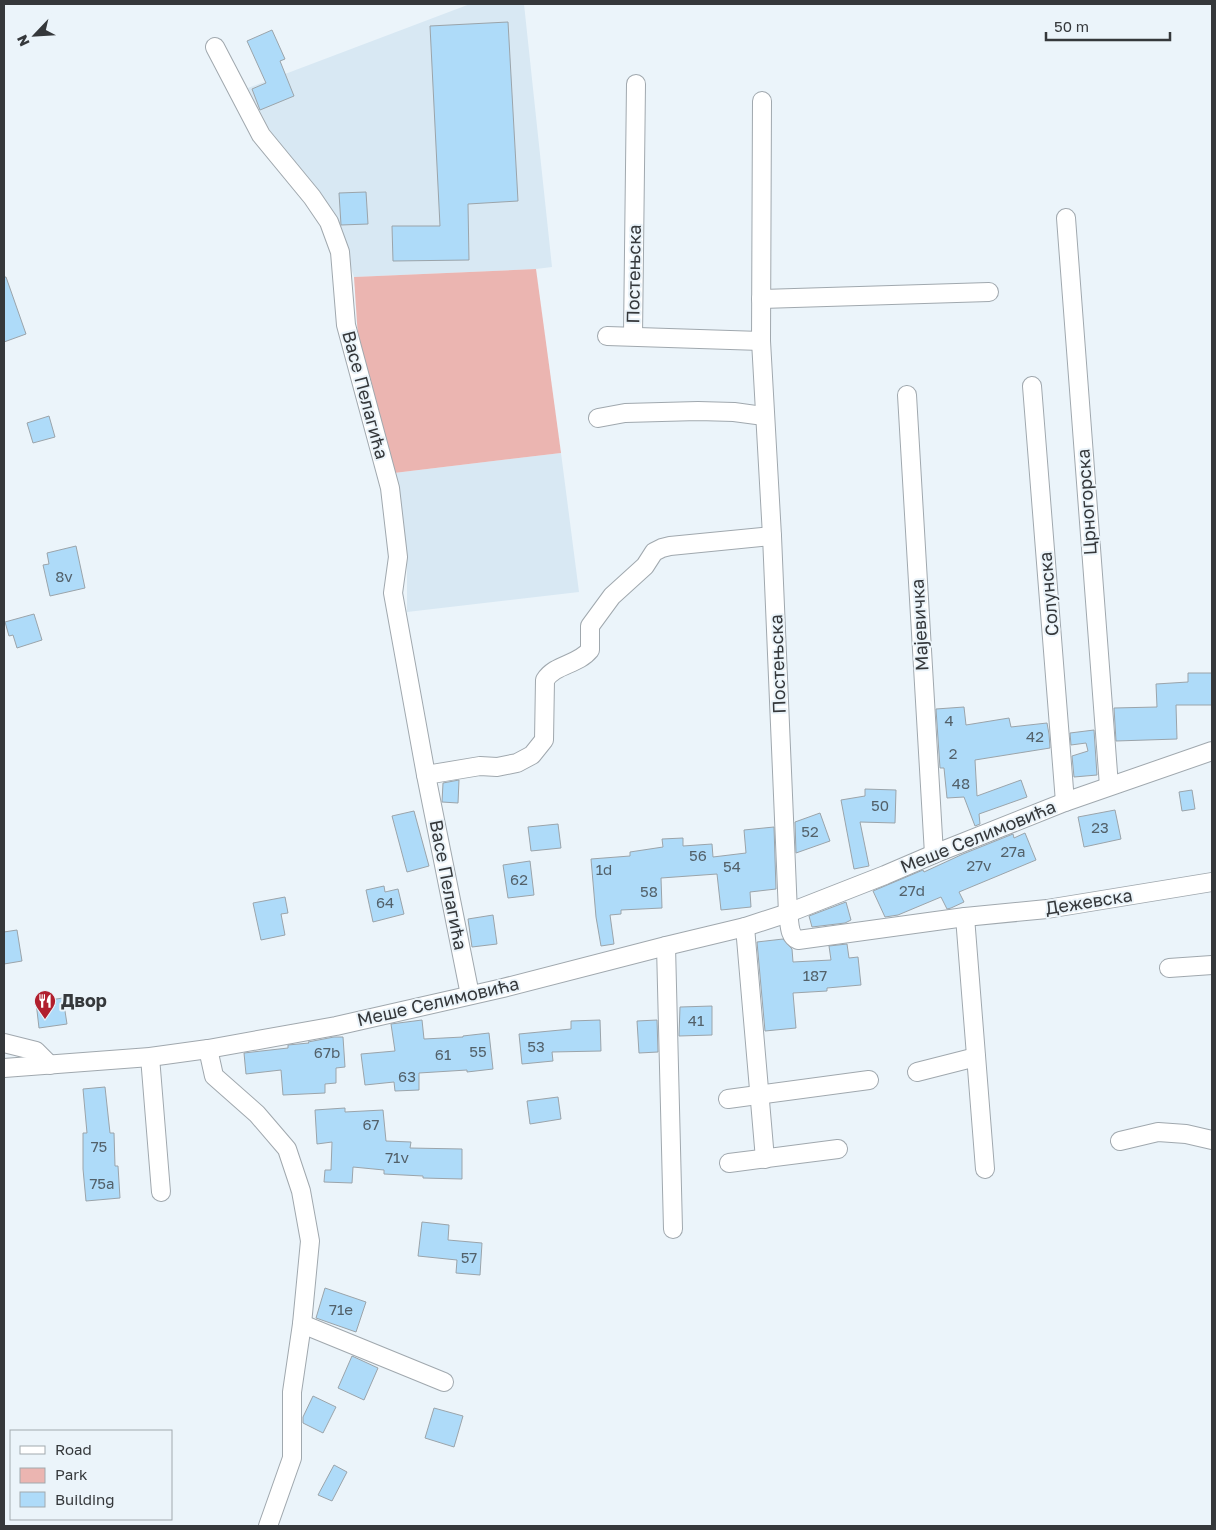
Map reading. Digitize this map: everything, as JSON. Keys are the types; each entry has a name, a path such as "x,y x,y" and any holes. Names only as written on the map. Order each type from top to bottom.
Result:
{"street":[{"name":"Васе Пелагића","path":"214,48 261,135 312,197 329,222 340,252 346,325 390,488 398,558 392,593 470,995"},
{"name":"Постењска","path":"636,84 634,336 761,341"},
{"name":"Постењска","path":"762,101 761,341 772,536 788,913"},
{"name":"Црногорска","path":"1066,218 1109,786"},
{"path":"761,299 989,292"},
{"path":"607,336 634,336"},
{"name":"Солунска","path":"1032,386 1065,802"},
{"name":"Мајевичка","path":"907,395 934,854"},
{"path":"598,418 625,413 698,411 734,412 764,416"},
{"path":"426,775 480,766 498,767 517,763 532,755 544,740 545,680 550,673 584,657 590,650 590,626 612,596 645,566 654,552 670,546 772,536"},
{"name":"Меше Селимовића","path":"4,1068 150,1057 208,1049 336,1026 503,988 746,927 788,913 885,875 1065,802 1212,751"},
{"name":"Дежевска","path":"788,913 791,935 794,939 798,940 965,917 1047,909 1212,882"},
{"path":"965,917 985,1169"},
{"path":"746,927 765,1159"},
{"path":"666,946 672,1229"},
{"path":"1170,968 1212,965"},
{"path":"4,1043 36,1051 50,1065"},
{"path":"208,1049 214,1076 257,1114 287,1148 301,1191 310,1241 302,1324 292,1392 292,1458 268,1526"},
{"path":"150,1057 161,1192"},
{"path":"917,1072 976,1057"},
{"path":"728,1099 869,1080"},
{"path":"1120,1141 1158,1132 1186,1134 1212,1140"},
{"path":"729,1163 838,1149"},
{"path":"302,1324 444,1382"}],"shaded area":[{"path":"470,4 524,4 552,267 354,277 336,222 274,138 248,88"},
{"path":"561,453 579,592 407,612 407,554 394,473"}],"green space":[{"path":"536,269 561,453 394,473 359,353 354,277"}],"building":[{"path":"508,22 518,201 468,204 469,260 393,261 392,226 440,226 430,26"},
{"path":"272,30 285,59 280,61 294,96 260,110 252,89 266,83 247,41"},
{"path":"366,192 368,224 341,225 339,193"},
{"path":"4,277 6,277 26,334 4,342"},
{"path":"49,416 55,437 33,443 27,423"},
{"path":"76,546 85,588 50,596 43,565 49,564 47,553"},
{"path":"34,614 42,640 17,648 13,635 9,636 5,622"},
{"path":"1188,673 1212,673 1212,705 1176,705 1177,739 1116,741 1114,708 1157,707 1156,684 1188,682"},
{"path":"964,707 966,725 1009,718 1011,727 1047,723 1049,734 1050,748 975,760 977,796 1021,780 1027,797 979,814 980,824 975,826 964,797 947,798 944,768 940,768 936,709"},
{"path":"1094,730 1097,775 1074,777 1072,756 1088,751 1086,743 1071,745 1070,733"},
{"path":"459,780 458,803 442,802 443,783"},
{"path":"865,789 896,790 895,823 860,822 869,866 854,869 841,800 865,796"},
{"path":"1192,790 1195,809 1182,811 1179,792"},
{"path":"1115,810 1121,839 1084,847 1078,817"},
{"path":"414,811 429,866 407,872 392,816"},
{"path":"820,813 830,841 796,853 795,822"},
{"path":"558,824 561,848 531,851 528,827"},
{"path":"774,827 776,889 750,892 751,907 721,910 717,874 661,878 662,908 621,910 621,914 610,915 614,944 601,946 596,917 591,859 630,856 630,852 663,847 662,839 683,838 683,846 712,844 713,857 746,853 744,830"},
{"path":"1025,833 1036,860 959,892 964,902 951,908 947,909 941,897 898,915 885,917 873,891 923,870 924,872 1013,834 1014,838"},
{"path":"530,861 534,895 508,898 503,865"},
{"path":"384,886 385,892 398,889 404,914 373,922 366,890"},
{"path":"285,897 288,913 281,914 285,935 261,940 253,903"},
{"path":"846,902 851,920 845,923 812,927 809,916"},
{"path":"493,915 497,944 472,947 468,919"},
{"path":"17,930 22,961 4,964 4,932"},
{"path":"783,939 792,949 793,962 831,960 829,946 847,944 849,958 858,957 861,985 827,988 827,991 793,993 796,1028 765,1031 757,942"},
{"path":"63,998 67,1024 39,1028 36,1002"},
{"path":"712,1006 712,1035 679,1036 680,1007"},
{"path":"422,1020 424,1039 463,1037 489,1033 493,1069 467,1072 467,1070 419,1073 419,1090 395,1091 394,1082 365,1085 361,1054 395,1051 391,1024"},
{"path":"600,1020 601,1051 552,1052 553,1061 522,1064 519,1034 571,1029 571,1021"},
{"path":"657,1020 658,1052 639,1053 637,1021"},
{"path":"334,1037 343,1037 345,1067 336,1068 336,1083 325,1084 325,1093 283,1095 281,1070 246,1074 244,1053 288,1048 288,1045 309,1043"},
{"path":"105,1087 110,1133 114,1133 115,1166 118,1166 120,1198 86,1201 83,1169 83,1133 87,1133 83,1089"},
{"path":"558,1097 561,1119 530,1124 527,1101"},
{"path":"345,1108 345,1112 383,1110 386,1141 411,1142 410,1148 462,1149 462,1179 384,1174 384,1170 353,1167 352,1183 324,1182 325,1170 331,1170 332,1142 317,1144 315,1110"},
{"path":"422,1222 449,1225 448,1240 482,1243 480,1275 456,1273 457,1260 418,1256"},
{"path":"325,1288 366,1302 356,1332 316,1318"},
{"path":"352,1356 378,1368 364,1400 338,1388"},
{"path":"313,1396 336,1407 323,1433 303,1423 303,1417"},
{"path":"434,1408 463,1416 454,1447 425,1438"},
{"path":"334,1465 347,1472 332,1501 318,1495"}],"place":[{"name":"Двор","path":"45,1020"}]}
